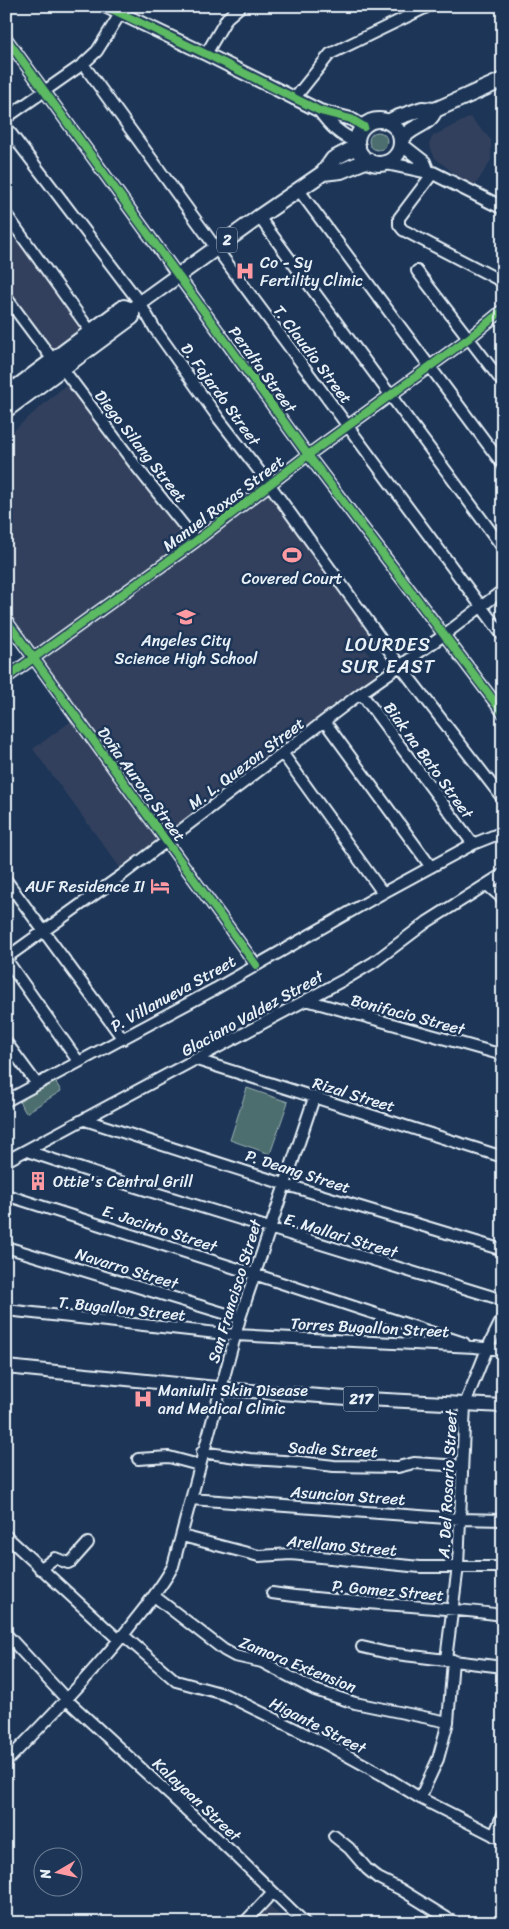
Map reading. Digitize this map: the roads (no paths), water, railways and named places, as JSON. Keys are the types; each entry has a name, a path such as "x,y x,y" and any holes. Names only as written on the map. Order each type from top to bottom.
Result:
{"highway":[{"path":"435,110 432,119 405,134 397,154 386,163 378,164 368,160 361,154 358,144 359,134 364,126 375,121 388,122 422,109 435,110 503,80"},
{"path":"388,122 396,128 401,142"},
{"name":"2","path":"6,410 58,364 90,332 124,307 136,306 258,217 322,174 333,159 358,144"},
{"name":"2","path":"322,174 341,172 368,160"},
{"name":"2","path":"9,388 58,364 132,318 136,306"}],"main road":[{"path":"104,6 320,111 352,119 364,126"},
{"path":"320,111 332,127 358,144"},
{"path":"401,142 424,162 430,173"},
{"path":"386,163 430,173 503,208"},
{"name":"217","path":"6,1367 220,1389 503,1406"}],"street":[{"path":"206,54 227,18 241,6"},
{"path":"294,98 330,54 430,6"},
{"path":"6,118 83,64 97,51 120,14"},
{"name":"Peralta Street","path":"6,38 308,455 503,714"},
{"name":"T. Claudio Street","path":"83,64 216,248 503,636"},
{"name":"D. Fajardo Street","path":"6,127 213,411 270,485 400,667 503,799"},
{"path":"430,173 399,218 399,225 403,230 503,282"},
{"path":"298,190 503,465"},
{"path":"6,214 90,332"},
{"path":"258,217 503,548"},
{"path":"417,271 503,384"},
{"name":"Diego Silang Street","path":"6,297 196,541"},
{"name":"Manuel Roxas Street","path":"6,678 196,541 308,455 431,367 503,310"},
{"name":"M. L. Quezon Street","path":"6,959 283,754 361,693 400,667 503,590"},
{"name":"Doña Aurora Street","path":"6,620 256,964"},
{"name":"Biak na Bato Street","path":"361,693 473,844"},
{"path":"325,722 431,867"},
{"path":"283,754 384,893"},
{"name":"P. Villanueva Street","path":"6,1101 215,989 256,964 473,844 503,832"},
{"name":"Glaciano Valdez Street","path":"6,1161 197,1060 369,965 427,922 503,874"},
{"path":"6,880 42,932 123,1039"},
{"path":"487,884 503,899"},
{"path":"6,959 78,1061"},
{"name":"Bonifacio Street","path":"306,1000 503,1055"},
{"path":"6,1042 37,1084"},
{"name":"Rizal Street","path":"197,1060 503,1156"},
{"name":"San Francisco Street","path":"6,1762 67,1700 121,1637 154,1596 173,1566 202,1452 240,1318 314,1098"},
{"name":"P. Deang Street","path":"85,1120 284,1184 503,1250"},
{"name":"E. Mallari Street","path":"27,1151 503,1300"},
{"name":"E. Jacinto Street","path":"6,1196 254,1274 474,1347"},
{"name":"Navarro Street","path":"6,1247 240,1318"},
{"name":"T. Bugallon Street","path":"6,1310 235,1335"},
{"name":"A. Del Rosario Street","path":"420,1798 438,1759 448,1722 449,1659 452,1610 458,1566 465,1404 487,1349 503,1317"},
{"name":"Torres Bugallon Street","path":"235,1335 503,1350"},
{"name":"Sadie Street","path":"202,1452 250,1459 334,1466 398,1467 414,1463 462,1466"},
{"path":"138,1459 169,1457 199,1465"},
{"name":"Asuncion Street","path":"191,1499 503,1520"},
{"name":"Higante Street","path":"6,1536 40,1569 176,1681 224,1694 328,1745 420,1798 498,1838"},
{"name":"Arellano Street","path":"182,1536 259,1556 291,1554 420,1567 503,1567"},
{"path":"40,1569 55,1558 68,1563 72,1561 88,1543"},
{"name":"P. Gomez Street","path":"272,1593 317,1600 503,1615"},
{"name":"Zamora Extension","path":"154,1596 224,1650 235,1656 262,1662 315,1690 368,1707 448,1722"},
{"name":"Kalayaan Street","path":"6,1634 67,1700 234,1854 305,1923"},
{"path":"362,1647 388,1653 503,1667"},
{"path":"498,1838 503,1813"},
{"path":"334,1836 348,1848 366,1869 378,1878 400,1889 455,1923"},
{"path":"244,1923 272,1893"}],"place":[{"name":"Co - Sy Fertility Clinic","path":"245,271"},
{"name":"Covered Court","path":"292,555"},
{"name":"Angeles City Science High School","path":"186,617"},
{"name":"AUF Residence II","path":"160,886"},
{"name":"Ottie's Central Grill","path":"38,1181"},
{"name":"Maniulit Skin Disease and Medical Clinic","path":"143,1399"}],"district":[{"name":"LOURDES SUR EAST","path":"388,655"}]}
